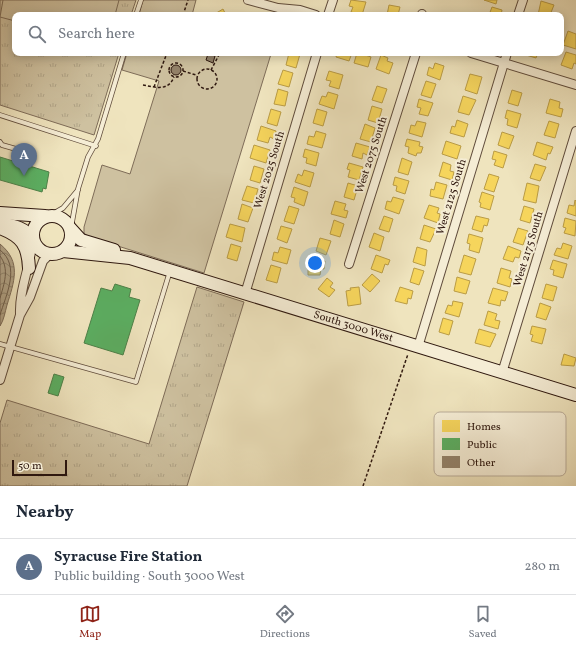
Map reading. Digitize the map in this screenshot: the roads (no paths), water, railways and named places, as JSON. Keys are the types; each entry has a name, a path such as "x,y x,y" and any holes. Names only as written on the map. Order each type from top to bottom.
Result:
{"street":[{"path":"248,0 278,8 306,12"},
{"path":"329,12 333,0"},
{"path":"519,12 523,0"},
{"name":"West 2025 South","path":"245,294 316,56"},
{"name":"West 2075 South","path":"349,264 415,56"},
{"path":"481,56 576,85"},
{"name":"West 2125 South","path":"415,346 506,56"},
{"name":"West 2175 South","path":"502,373 576,131"},
{"path":"0,213 63,218 71,229 71,241 62,251 50,254 41,265 30,297 20,315 0,380"},
{"path":"20,315 20,302 29,268 33,234 37,223 48,216"},
{"path":"0,223 18,226 28,232 39,249 50,254"},
{"path":"0,228 18,237 24,244 28,253 29,268"},
{"name":"South 3000 West","path":"71,229 81,240 106,247 130,258 576,395"},
{"name":"South 3000 West","path":"62,251 130,258"}],"lane":[{"path":"137,12 140,0"},
{"path":"71,229 78,189 88,157 96,146 123,56"},
{"path":"0,115 96,146"},
{"path":"0,142 2,145 23,151"},
{"path":"48,216 63,208 78,189"},
{"path":"0,344 136,382 170,271"}],"water":[{"path":"0,244 7,251 14,265 14,280 0,326"}],"place":[{"name":"Syracuse Fire Station","path":"24,176"}]}
